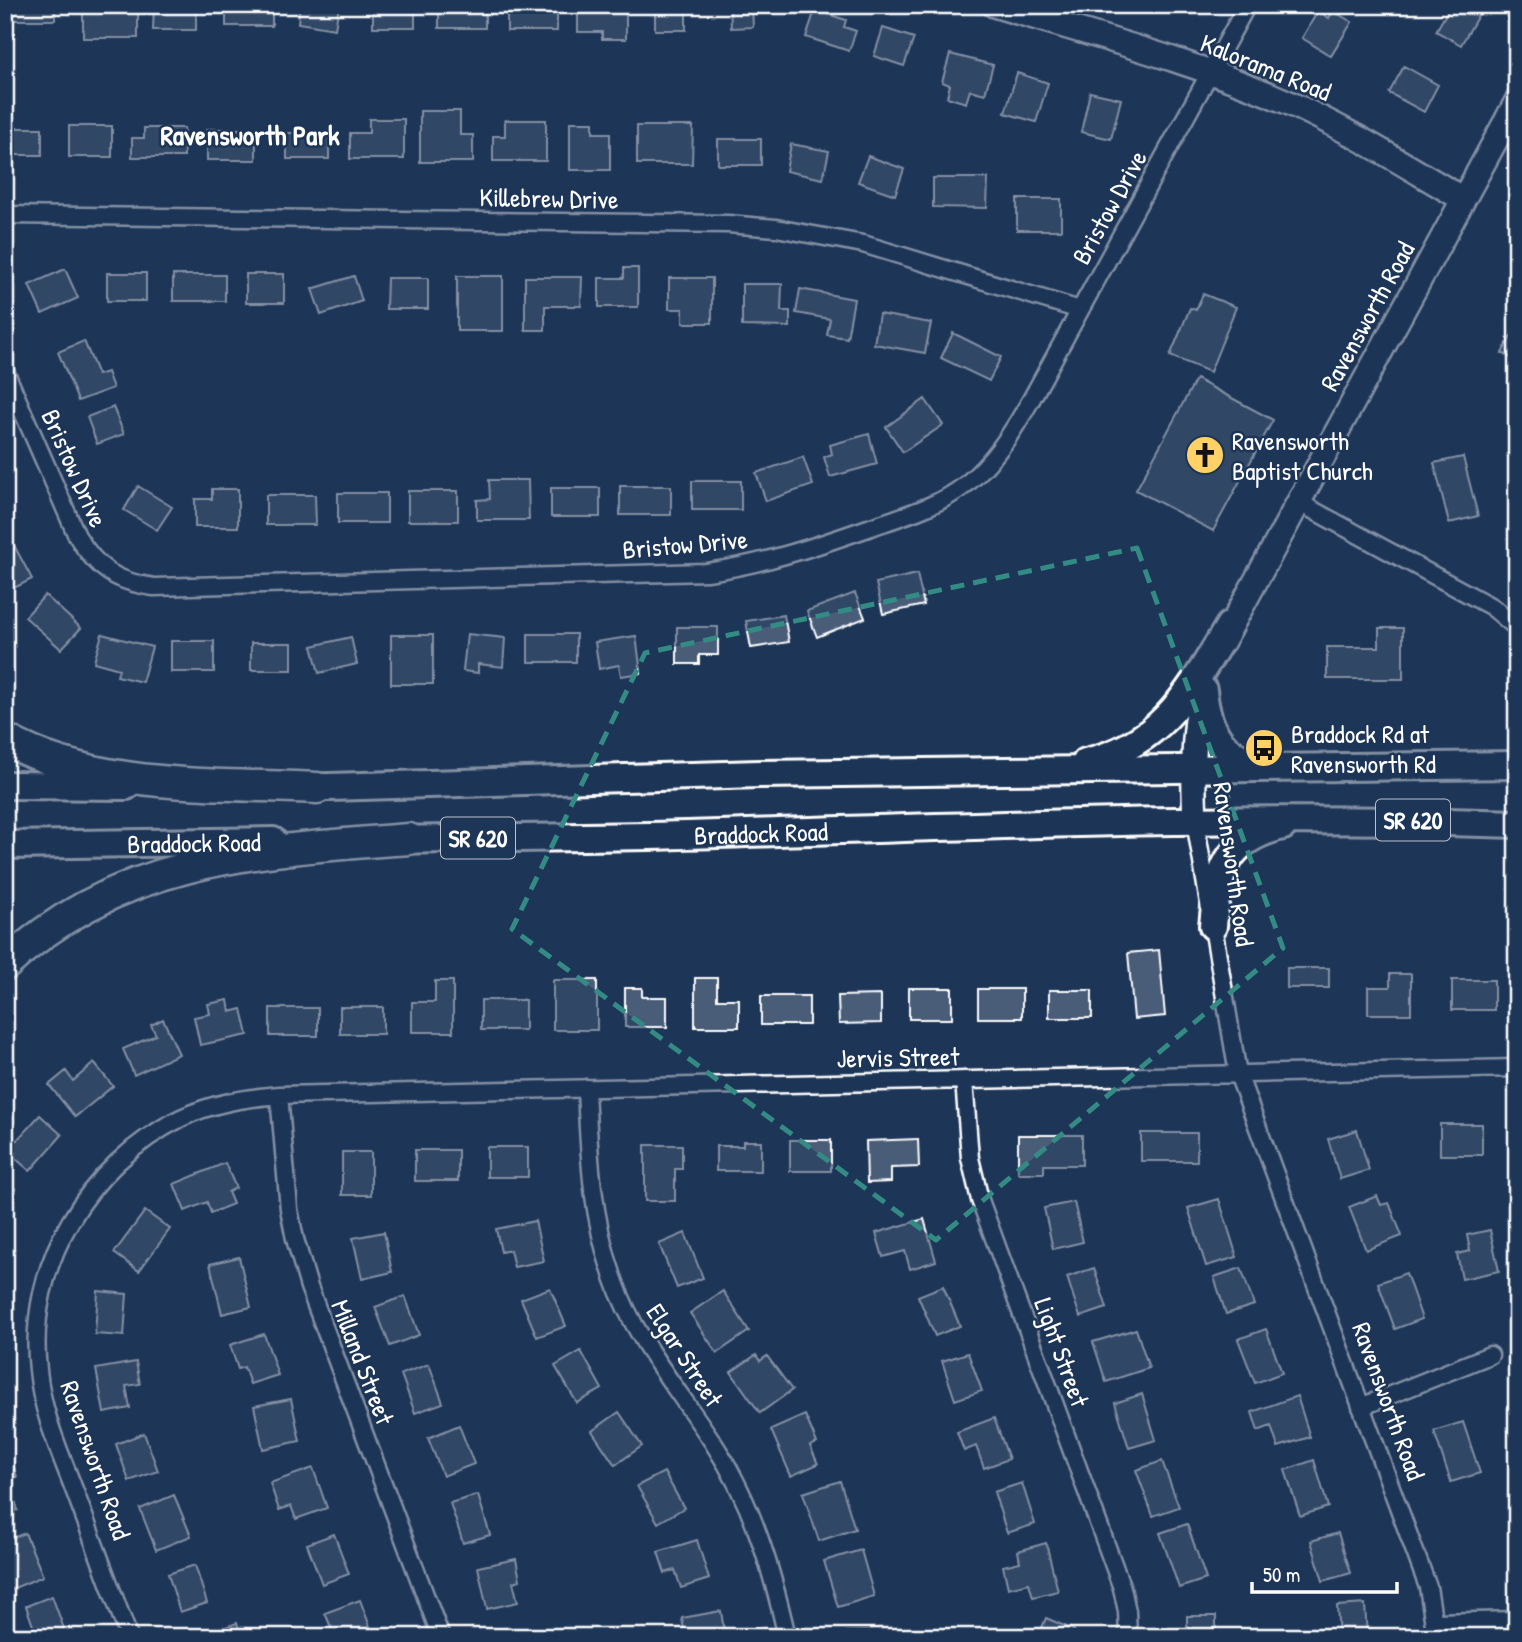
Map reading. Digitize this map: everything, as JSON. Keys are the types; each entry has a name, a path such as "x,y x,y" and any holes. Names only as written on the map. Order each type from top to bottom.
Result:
{"highway":[{"path":"5,739 22,749 74,767 115,777 317,788"},
{"path":"5,965 18,952 83,906 173,871 220,858 285,848 409,839"}],"main road":[{"name":"Kalorama Road","path":"995,5 1211,72 1310,113 1463,199"},
{"name":"Ravensworth Road","path":"1195,821 1193,769 1197,715 1203,690 1229,626 1517,101"},
{"path":"997,771 1074,764 1106,757 1131,747 1166,720 1180,704 1229,626"},
{"path":"1203,690 1209,720 1226,749 1243,761 1275,769"},
{"name":"Braddock Road","path":"5,785 317,788 759,774 1517,765"},
{"name":"Braddock Road","path":"5,845 650,836 1195,821 1383,819 1517,824"},
{"path":"1213,926 1217,887 1223,867 1236,850 1273,828 1308,820"}],"street":[{"name":"Bristow Drive","path":"5,371 77,536 100,567 137,585 154,587 707,572 784,557 915,512 962,487 985,466 1012,434 1247,5"},
{"name":"Killebrew Drive","path":"5,215 727,224 776,228 863,244 1080,310"},
{"path":"1298,502 1492,607 1517,628"},
{"name":"Ravensworth Road","path":"1195,821 1238,1074 1428,1587 1436,1629"},
{"name":"Jervis Street","path":"279,1095 1517,1068"},
{"name":"Light Street","path":"964,1080 970,1157 981,1200 1122,1588 1127,1611 1128,1637"},
{"name":"Elgar Street","path":"586,1088 592,1195 613,1278 627,1311 652,1356 715,1446 739,1489 760,1536 776,1587 787,1637"},
{"name":"Ravensworth Road","path":"129,1637 44,1404 37,1369 37,1335 41,1300 49,1267 61,1237 79,1206 101,1177 134,1148 172,1123 202,1110 246,1098 279,1095"},
{"name":"Milland Street","path":"279,1095 289,1209 309,1287 441,1637"},
{"path":"1361,1407 1490,1354"},
{"path":"1436,1629 1517,1620"}],"highlighted area":[{"path":"1137,548 1283,948 936,1240 512,929 645,653"}],"building":[{"path":"14,5 55,5 55,20 14,20"},
{"path":"83,5 138,5 138,38 83,38"},
{"path":"154,5 196,5 196,30 153,30"},
{"path":"226,5 272,5 272,26 226,26"},
{"path":"300,5 339,5 335,29 298,23"},
{"path":"373,5 415,5 415,27 373,27"},
{"path":"439,5 485,5 485,28 439,28"},
{"path":"507,5 557,5 557,31 507,31"},
{"path":"578,5 626,5 626,39 602,39 602,32 578,32"},
{"path":"655,5 686,5 686,30 655,30"},
{"path":"730,5 752,5 753,27 731,28"},
{"path":"1451,5 1484,5 1461,45 1436,31"},
{"path":"815,10 846,20 844,27 856,31 849,51 806,37"},
{"path":"1318,11 1329,18 1333,11 1352,22 1331,56 1302,38"},
{"path":"883,28 914,38 904,66 874,56"},
{"path":"950,54 993,65 985,94 970,90 966,103 947,97 950,85 942,82"},
{"path":"1404,66 1438,85 1424,112 1389,93"},
{"path":"1017,73 1048,83 1036,122 1005,113"},
{"path":"1090,92 1121,99 1111,139 1081,132"},
{"path":"420,111 460,111 460,135 473,135 473,162 420,162"},
{"path":"369,119 404,119 404,159 350,159 350,133 369,133"},
{"path":"505,120 546,120 546,161 493,161 493,136 505,136"},
{"path":"570,122 593,122 593,133 610,133 610,170 570,170"},
{"path":"69,126 112,126 112,157 69,157"},
{"path":"637,126 693,126 692,164 637,164"},
{"path":"5,128 42,128 42,155 5,155"},
{"path":"144,128 184,128 184,157 132,157 132,138 144,138"},
{"path":"207,129 256,129 256,160 207,160"},
{"path":"287,133 329,133 329,159 287,159"},
{"path":"718,139 761,139 761,165 718,165"},
{"path":"791,144 829,151 823,179 786,171"},
{"path":"868,156 904,169 895,195 858,182"},
{"path":"933,178 988,178 987,208 933,207"},
{"path":"1017,199 1061,199 1061,230 1017,230"},
{"path":"624,268 638,268 638,307 599,307 599,278 624,278"},
{"path":"65,269 78,298 42,314 29,285"},
{"path":"107,273 146,273 146,301 107,301"},
{"path":"246,274 284,274 284,303 246,303"},
{"path":"173,275 225,275 225,301 173,301"},
{"path":"354,276 362,301 321,315 312,289"},
{"path":"457,276 503,276 503,331 457,331"},
{"path":"525,277 582,277 581,306 545,306 545,330 525,330"},
{"path":"387,278 428,278 428,309 386,309"},
{"path":"669,278 712,278 712,323 683,323 683,309 669,309"},
{"path":"742,284 782,284 781,311 790,311 790,327 742,326"},
{"path":"800,289 854,299 847,338 827,335 830,319 796,313"},
{"path":"1203,294 1236,307 1210,372 1170,356 1190,308 1196,310"},
{"path":"879,314 931,323 925,353 874,344"},
{"path":"1517,325 1517,361 1502,353"},
{"path":"953,333 1001,357 989,381 941,358"},
{"path":"84,341 98,375 107,372 113,388 78,401 58,352"},
{"name":"Ravensworth Baptist Church","path":"1196,379 1273,420 1213,531 1136,490"},
{"path":"925,399 943,425 903,452 886,427"},
{"path":"113,407 124,434 97,444 87,417"},
{"path":"869,434 877,464 830,477 824,457 832,454 830,445"},
{"path":"803,457 813,485 766,501 756,473"},
{"path":"1463,457 1478,516 1449,523 1434,463"},
{"path":"489,480 528,480 529,520 477,520 477,500 490,499"},
{"path":"692,481 741,481 741,510 692,510"},
{"path":"138,486 172,507 157,530 124,510"},
{"path":"620,486 671,486 671,515 620,515"},
{"path":"551,488 600,488 600,517 551,517"},
{"path":"212,489 238,489 238,527 195,527 195,499 212,499"},
{"path":"408,491 458,491 458,521 408,521"},
{"path":"338,493 387,493 387,523 338,523"},
{"path":"266,495 315,495 316,525 266,525"},
{"path":"8,534 32,579 6,592 5,535"},
{"path":"917,574 924,605 883,614 876,583"},
{"path":"855,593 865,618 817,637 807,611"},
{"path":"45,595 81,628 61,649 25,617"},
{"path":"784,615 789,642 751,648 746,621"},
{"path":"677,627 718,627 718,655 699,655 699,664 677,664"},
{"path":"1379,628 1403,628 1403,679 1327,679 1327,647 1379,647"},
{"path":"102,634 152,647 142,682 117,676 119,669 94,662"},
{"path":"467,634 505,638 503,667 478,664 478,673 463,671"},
{"path":"528,634 576,634 576,662 528,662"},
{"path":"391,635 433,635 433,684 391,684"},
{"path":"636,636 641,673 621,676 619,665 599,669 595,642"},
{"path":"351,637 357,664 319,673 312,646"},
{"path":"171,641 214,641 214,672 171,672"},
{"path":"251,643 292,643 292,670 251,670"},
{"path":"1159,950 1165,1016 1134,1019 1128,953"},
{"path":"1287,968 1329,968 1329,988 1287,988"},
{"path":"1390,974 1411,974 1411,1014 1368,1014 1368,987 1390,987"},
{"path":"695,978 717,978 717,999 739,999 739,1027 695,1027"},
{"path":"553,980 597,980 597,1030 553,1030"},
{"path":"1452,980 1494,980 1494,1010 1452,1010"},
{"path":"435,981 453,981 453,1032 412,1032 412,1002 435,1002"},
{"path":"625,988 642,988 642,997 667,997 667,1027 625,1027"},
{"path":"909,988 952,988 952,1019 909,1019"},
{"path":"978,989 1022,989 1022,1018 978,1018"},
{"path":"1049,990 1092,990 1092,1018 1049,1018"},
{"path":"881,995 881,1023 839,1024 838,996"},
{"path":"761,996 809,996 809,1025 761,1025"},
{"path":"228,1000 230,1012 242,1009 248,1035 200,1045 194,1017 210,1014 208,1004"},
{"path":"481,1000 525,1000 525,1030 481,1030"},
{"path":"340,1007 383,1007 383,1034 340,1034"},
{"path":"270,1008 318,1008 318,1036 270,1036"},
{"path":"163,1019 179,1054 134,1075 123,1049 156,1035 151,1025"},
{"path":"94,1063 113,1086 75,1117 49,1085 66,1071 73,1081"},
{"path":"40,1115 62,1135 30,1171 7,1151"},
{"path":"1440,1124 1482,1124 1482,1155 1440,1155"},
{"path":"1357,1130 1369,1170 1340,1179 1328,1139"},
{"path":"1141,1133 1197,1133 1197,1161 1141,1161"},
{"path":"1018,1135 1082,1135 1082,1165 1044,1165 1044,1173 1018,1173"},
{"path":"918,1139 919,1167 891,1168 891,1182 867,1183 866,1141"},
{"path":"790,1140 831,1140 831,1171 790,1171"},
{"path":"743,1141 761,1141 761,1171 716,1171 716,1146 743,1146"},
{"path":"645,1145 682,1145 682,1169 675,1169 675,1201 645,1201"},
{"path":"487,1147 528,1147 528,1177 487,1177"},
{"path":"415,1150 458,1150 458,1181 415,1181"},
{"path":"342,1152 371,1152 371,1195 342,1195"},
{"path":"225,1163 236,1188 228,1192 233,1204 211,1213 207,1202 185,1211 174,1184"},
{"path":"5,1183 16,1189 5,1210"},
{"path":"1377,1196 1381,1205 1389,1203 1402,1236 1366,1250 1349,1207"},
{"path":"1219,1199 1237,1257 1206,1266 1188,1208"},
{"path":"1074,1202 1083,1242 1053,1249 1044,1208"},
{"path":"145,1211 170,1229 139,1271 114,1253"},
{"path":"924,1219 936,1261 910,1269 905,1251 883,1257 876,1233"},
{"path":"535,1221 544,1261 514,1267 510,1250 501,1252 496,1229"},
{"path":"1490,1230 1499,1271 1462,1279 1457,1254 1470,1251 1467,1235"},
{"path":"384,1232 392,1272 362,1279 353,1238"},
{"path":"685,1233 703,1278 677,1288 659,1244"},
{"path":"239,1257 251,1307 222,1314 210,1264"},
{"path":"1094,1268 1107,1308 1080,1317 1067,1277"},
{"path":"1241,1268 1254,1305 1226,1314 1214,1277"},
{"path":"1406,1273 1422,1319 1395,1329 1378,1283"},
{"path":"943,1286 960,1326 935,1336 918,1296"},
{"path":"550,1288 566,1326 537,1337 521,1299"},
{"path":"98,1291 127,1294 124,1336 95,1334"},
{"path":"723,1291 749,1331 717,1353 690,1313"},
{"path":"405,1296 419,1335 390,1346 375,1307"},
{"path":"1136,1329 1149,1368 1106,1382 1093,1342"},
{"path":"1266,1329 1282,1373 1255,1383 1238,1339"},
{"path":"264,1334 278,1375 250,1384 244,1367 238,1369 230,1345"},
{"path":"581,1351 602,1389 577,1403 555,1366"},
{"path":"968,1353 982,1391 955,1400 942,1361"},
{"path":"756,1355 760,1361 767,1356 792,1390 760,1413 731,1372"},
{"path":"136,1362 140,1384 126,1386 130,1408 104,1413 96,1369"},
{"path":"429,1364 443,1403 415,1413 401,1374"},
{"path":"1142,1394 1156,1440 1129,1448 1115,1403"},
{"path":"1297,1396 1310,1437 1278,1447 1271,1426 1258,1431 1252,1412"},
{"path":"291,1399 300,1441 263,1449 254,1406"},
{"path":"619,1412 642,1446 615,1465 592,1431"},
{"path":"805,1415 817,1443 810,1446 818,1464 791,1476 771,1430"},
{"path":"994,1418 1009,1459 984,1468 976,1446 964,1451 957,1432"},
{"path":"1463,1422 1480,1473 1451,1482 1434,1431"},
{"path":"459,1425 474,1464 443,1476 428,1438"},
{"path":"144,1433 158,1471 129,1481 116,1444"},
{"path":"12,1460 17,1477 8,1479 18,1510 5,1514 5,1462"},
{"path":"1314,1460 1328,1507 1300,1516 1285,1470"},
{"path":"1162,1461 1179,1507 1153,1516 1136,1470"},
{"path":"313,1468 327,1508 296,1519 291,1506 279,1510 270,1483"},
{"path":"664,1472 684,1508 658,1523 637,1486"},
{"path":"840,1481 855,1529 819,1541 803,1493"},
{"path":"1022,1483 1035,1524 1007,1533 994,1492"},
{"path":"174,1495 191,1536 156,1550 140,1509"},
{"path":"478,1495 490,1535 463,1543 450,1503"},
{"path":"1187,1524 1206,1579 1179,1588 1160,1533"},
{"path":"25,1533 43,1576 7,1591 5,1541"},
{"path":"1338,1533 1351,1573 1323,1581 1311,1541"},
{"path":"334,1534 349,1574 322,1584 307,1544"},
{"path":"697,1540 709,1579 681,1588 675,1570 665,1573 658,1552"},
{"path":"1046,1543 1058,1591 1033,1597 1029,1583 1008,1588 1003,1566 1020,1562 1018,1551"},
{"path":"861,1550 874,1596 838,1607 824,1561"},
{"path":"516,1559 520,1580 513,1582 518,1602 487,1609 478,1567"},
{"path":"195,1565 207,1603 180,1612 168,1574"},
{"path":"52,1596 67,1637 37,1637 26,1606"},
{"path":"360,1600 374,1637 345,1637 341,1628 333,1632 325,1613"},
{"path":"1365,1604 1367,1637 1339,1637 1337,1606"},
{"path":"721,1611 725,1637 685,1637 682,1618"},
{"path":"1187,1616 1216,1616 1216,1637 1187,1637"},
{"path":"1046,1618 1074,1630 1071,1637 1038,1637"},
{"path":"237,1623 242,1637 196,1637"},
{"path":"526,1628 529,1637 500,1637"},
{"path":"880,1631 880,1637 846,1637 846,1632"}],"place":[{"name":"Ravensworth Baptist Church","path":"1205,455"},
{"name":"Braddock Rd at Ravensworth Rd","path":"1264,748"}],"district":[{"name":"Ravensworth Park","path":"250,135"}]}
